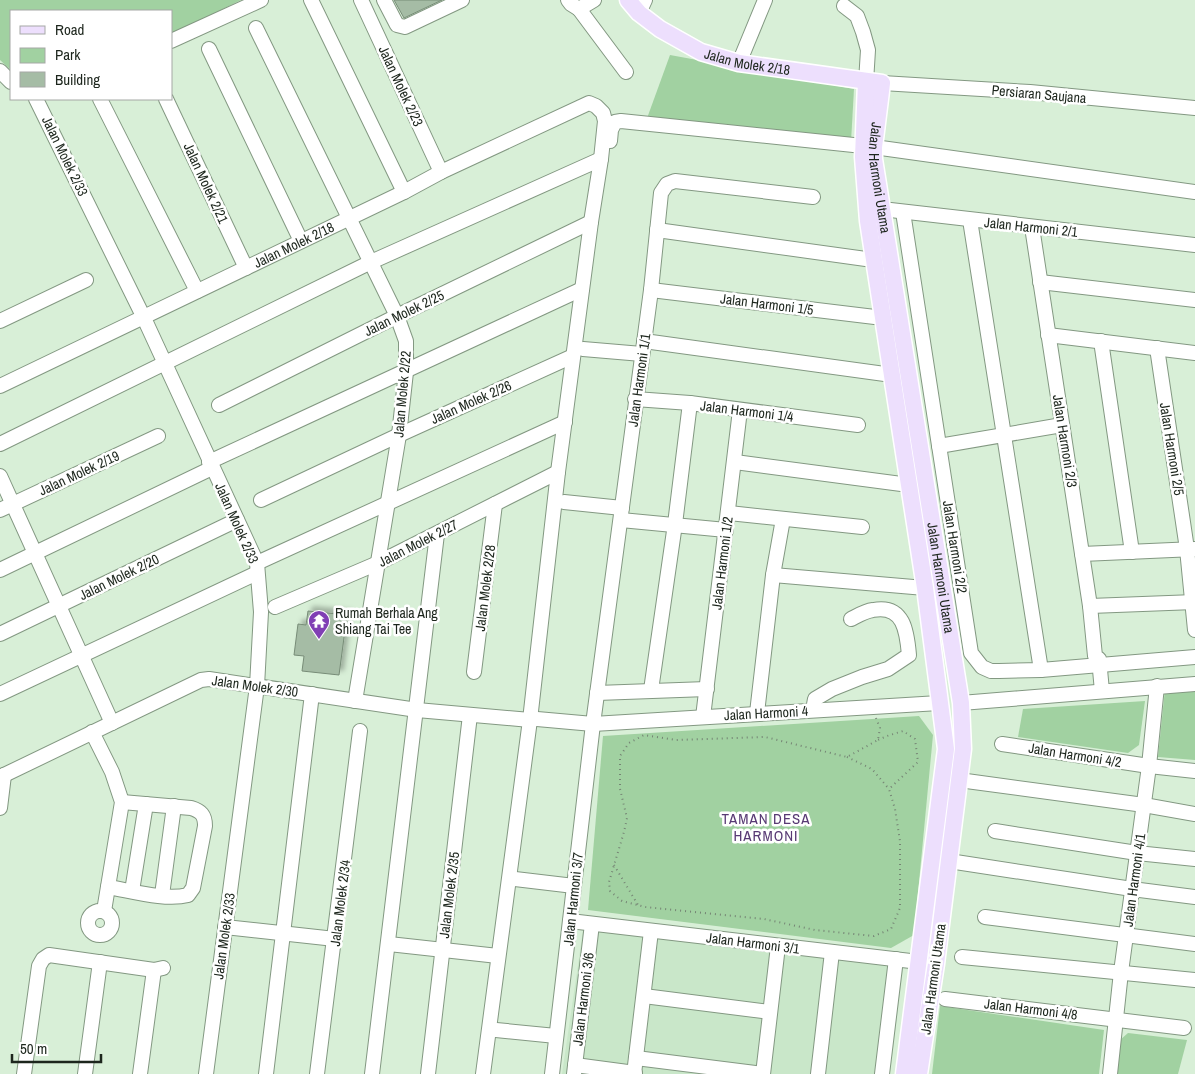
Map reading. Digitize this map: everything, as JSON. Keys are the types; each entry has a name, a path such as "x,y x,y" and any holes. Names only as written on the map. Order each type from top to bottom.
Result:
{"main road":[{"name":"Jalan Molek 2/18","path":"628,0 642,7 660,28 701,52 739,63 874,82"},
{"name":"Jalan Harmoni Utama","path":"874,82 868,147 874,208 961,703 963,750 936,964 919,1074"},
{"name":"Jalan Harmoni Utama","path":"874,208 873,260 925,588 946,749 904,1074"}],"street":[{"path":"172,41 261,0"},
{"path":"311,0 404,192"},
{"name":"Jalan Molek 2/23","path":"361,0 441,172"},
{"path":"384,0 397,25 405,27 462,0"},
{"path":"568,0 579,9 626,72"},
{"path":"579,9 594,0"},
{"path":"739,63 765,0"},
{"path":"844,6 857,16 868,50 874,82"},
{"name":"Jalan Molek 2/22","path":"256,28 397,316 406,341 406,372 399,434 355,701"},
{"path":"209,49 301,241"},
{"path":"0,72 10,81"},
{"name":"Persiaran Saujana","path":"874,82 1030,92 1195,108"},
{"name":"Jalan Molek 2/33","path":"36,100 144,318 210,465 237,520 257,568 261,612 257,686 206,1074"},
{"path":"101,100 197,291"},
{"name":"Jalan Molek 2/21","path":"166,100 246,268"},
{"name":"Jalan Molek 2/18","path":"0,386 404,192 441,172 589,103 603,112 605,121 600,159"},
{"path":"491,1074 534,720 558,472 578,353 611,130 615,122 621,121 868,147 1195,192"},
{"path":"483,1074 498,956 534,720 564,502 582,289 600,159"},
{"path":"0,444 371,262 600,159"},
{"name":"Jalan Harmoni 1/1","path":"593,724 651,290 661,193 667,184 675,181 813,197"},
{"name":"Jalan Harmoni 2/1","path":"874,208 1195,245"},
{"name":"Jalan Harmoni 2/2","path":"903,212 971,653 982,667 991,671 1041,670 1095,662 1195,657"},
{"path":"970,220 1041,670"},
{"name":"Jalan Molek 2/25","path":"219,405 591,222"},
{"name":"Jalan Harmoni 2/3","path":"1032,227 1090,606 1098,691"},
{"path":"657,230 873,260"},
{"path":"0,321 86,280"},
{"path":"1040,282 1195,300"},
{"path":"0,570 210,465 582,289"},
{"name":"Jalan Harmoni 1/5","path":"651,290 883,318"},
{"path":"1048,335 1195,353"},
{"path":"1101,342 1132,552"},
{"path":"578,353 643,348 892,375"},
{"name":"Jalan Harmoni 2/5","path":"1156,348 1191,549 1195,630"},
{"name":"Jalan Molek 2/26","path":"261,500 399,434 578,353"},
{"name":"Jalan Harmoni 1/4","path":"635,399 690,403 858,425"},
{"path":"651,690 690,403"},
{"name":"Jalan Harmoni 1/2","path":"703,717 740,410"},
{"path":"0,694 82,656 388,503 565,422"},
{"path":"939,446 1062,426"},
{"name":"Jalan Molek 2/19","path":"6,507 158,436"},
{"path":"735,462 908,485"},
{"name":"Jalan Molek 2/27","path":"275,607 378,563 558,472"},
{"path":"0,476 6,507 35,554 112,723"},
{"path":"564,502 675,524 726,530"},
{"name":"Jalan Molek 2/28","path":"474,672 495,504"},
{"path":"729,513 862,527"},
{"path":"757,713 773,575 783,518"},
{"name":"Jalan Molek 2/20","path":"0,634 237,520"},
{"path":"372,1074 437,534"},
{"path":"1082,554 1191,549"},
{"path":"773,575 925,588"},
{"path":"1090,606 1194,602"},
{"path":"813,710 815,698 832,689 888,669 908,655 907,636 901,618 888,610 872,610 850,619"},
{"name":"Jalan Molek 2/30","path":"2,776 202,680 209,679 417,710 593,724"},
{"path":"961,703 1195,684"},
{"name":"Jalan Harmoni 4/1","path":"1110,1074 1121,972 1149,766 1157,686"},
{"path":"597,693 651,690 707,690"},
{"path":"266,1074 312,694"},
{"name":"Jalan Harmoni 4","path":"593,724 939,703"},
{"name":"Jalan Molek 2/35","path":"428,1074 470,715"},
{"name":"Jalan Harmoni 3/7","path":"552,1074 593,724"},
{"name":"Jalan Molek 2/34","path":"317,1074 360,731"},
{"path":"92,732 112,772 122,802 104,911"},
{"name":"Jalan Harmoni 4/2","path":"1002,744 1195,771"},
{"path":"0,808 2,776"},
{"path":"959,780 1144,805 1195,814"},
{"path":"108,887 180,897 188,895 193,888 205,826 205,819 200,811 191,808 122,802"},
{"path":"132,891 146,804"},
{"path":"162,895 174,806"},
{"path":"995,831 1195,859"},
{"path":"949,861 1195,897"},
{"path":"515,879 574,886"},
{"path":"985,917 1195,944"},
{"name":"Jalan Harmoni 3/1","path":"570,921 936,964"},
{"name":"Jalan Harmoni 3/6","path":"574,1070 592,924"},
{"path":"225,927 335,939"},
{"path":"574,1070 634,1073 651,931"},
{"path":"389,944 498,956"},
{"path":"636,1058 763,1074 778,946"},
{"path":"818,1074 832,952"},
{"path":"24,1074 39,966 43,959 49,956 159,969 140,1074"},
{"path":"962,957 1195,980"},
{"path":"882,1074 896,959"},
{"path":"85,1074 100,962"},
{"path":"644,996 770,1012"},
{"name":"Jalan Harmoni 4/8","path":"945,999 1184,1028"},
{"path":"496,1030 556,1036"}],"path":[{"path":"871,707 880,728 878,740"},
{"path":"846,757 878,740 903,731 915,739 918,762 889,789"},
{"path":"644,735 676,740 765,738 846,757 872,769 889,789 895,809 900,841 900,908 891,929 874,936 815,930 764,919 638,905 622,901 610,892 609,882 627,818 620,789 620,756 629,743 644,735"},
{"path":"614,865 638,905"}],"shaded area":[{"path":"585,917 905,953 890,1074 562,1074"}],"green space":[{"path":"0,0 241,0 172,34 172,10 10,10 10,69 0,60"},
{"path":"670,55 854,89 851,142 646,121"},
{"path":"1165,689 1195,689 1195,760 1158,757"},
{"path":"1145,701 1139,745 1128,753 1018,737 1023,709"},
{"path":"919,716 933,735 914,935 891,948 588,910 603,736"},
{"path":"940,1006 1104,1030 1099,1074 932,1074"},
{"path":"1128,1033 1187,1040 1178,1074 1116,1074 1120,1040"}],"building":[{"path":"394,0 442,0 404,18"},
{"name":"Rumah Berhala Ang Shiang Tai Tee","path":"308,611 347,615 339,675 302,671 304,656 294,655 298,624 306,625"}],"place":[{"name":"Rumah Berhala Ang Shiang Tai Tee","path":"319,640"}],"district":[{"name":"TAMAN DESA HARMONI","path":"766,826"}]}
